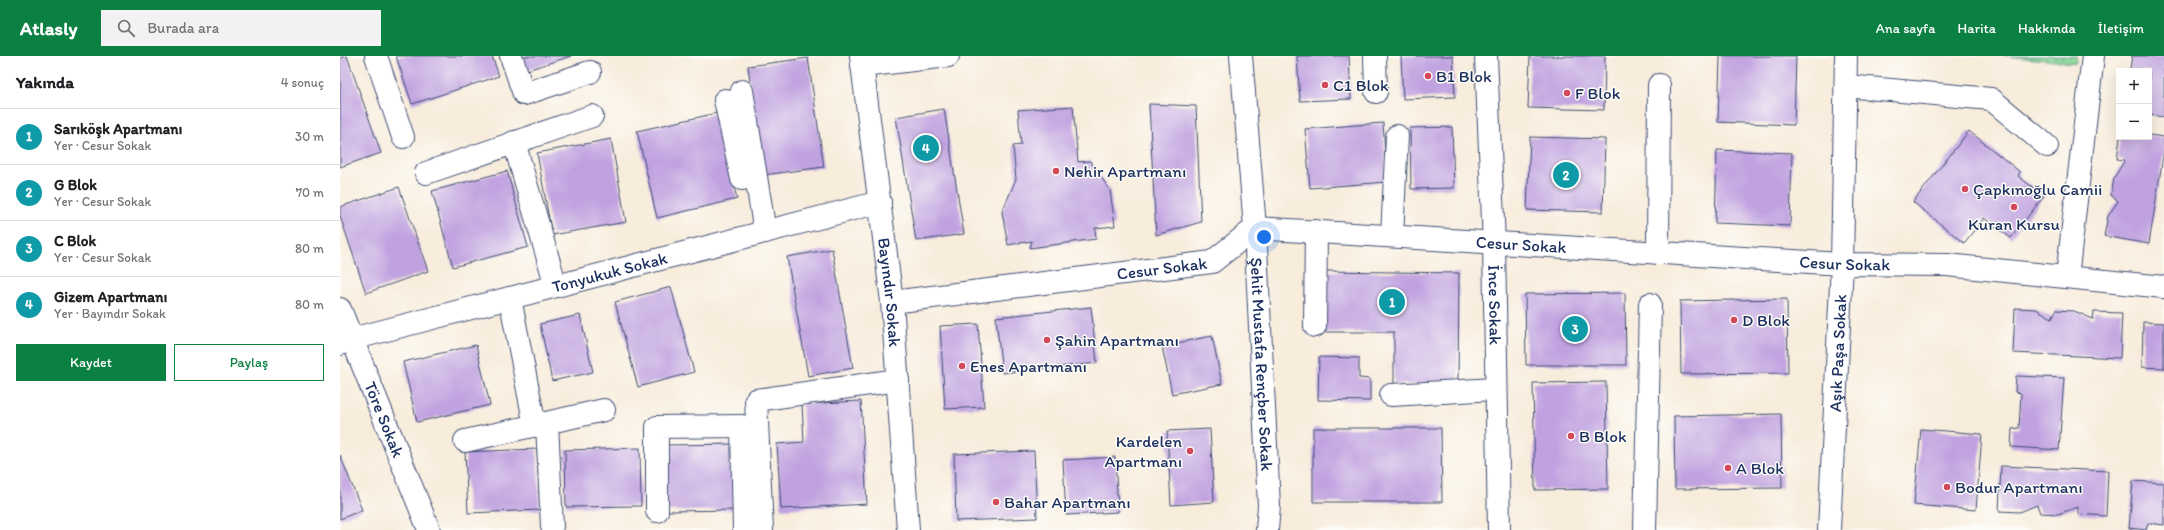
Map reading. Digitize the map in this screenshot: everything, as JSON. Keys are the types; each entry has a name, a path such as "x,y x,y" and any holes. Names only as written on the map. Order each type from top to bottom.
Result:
{"street":[{"path":"376,56 403,137"},
{"path":"511,56 524,94 590,72"},
{"path":"861,61 948,56"},
{"name":"Şehit Mustafa Rençber Sokak","path":"1241,56 1255,228 1269,506 1267,530"},
{"path":"1375,56 1376,92"},
{"name":"İnce Sokak","path":"1486,56 1494,244 1495,389 1499,530"},
{"name":"Aşık Paşa Sokak","path":"1829,530 1842,264 1846,56"},
{"path":"2067,277 2093,56"},
{"name":"Bayındır Sokak","path":"861,61 892,302 908,530"},
{"path":"1658,253 1659,85"},
{"path":"1846,86 1991,99 2046,146"},
{"path":"734,95 759,233"},
{"path":"426,173 592,116"},
{"path":"1392,236 1397,136"},
{"path":"514,142 556,286"},
{"name":"Tonyukuk Sokak","path":"346,342 880,202"},
{"name":"Cesur Sokak","path":"892,302 1212,262 1255,228 1494,244 1842,264 1946,265 2164,287"},
{"path":"1315,326 1316,231"},
{"path":"510,298 542,424 552,527"},
{"path":"1645,530 1650,304"},
{"name":"Töre Sokak","path":"340,309 346,342 429,530"},
{"path":"762,530 756,400 898,380"},
{"path":"1391,395 1495,389"},
{"path":"465,441 604,410"},
{"path":"657,511 657,427 742,426 744,530"}],"green space":[{"path":"2004,56 2076,56 2076,63"}],"building":[{"path":"347,56 381,153 340,167 340,58"},
{"path":"396,56 492,56 499,76 412,104"},
{"path":"516,56 571,56 521,72"},
{"name":"C1 Blok","path":"1297,56 1349,56 1351,99 1300,101"},
{"name":"B1 Blok","path":"1401,56 1453,56 1455,97 1403,99"},
{"name":"F Blok","path":"1530,56 1605,56 1604,110 1528,108"},
{"path":"1720,56 1796,56 1794,125 1718,122"},
{"path":"2132,56 2164,56 2164,117 2152,115 2152,68 2130,68"},
{"path":"808,58 824,167 763,175 748,66"},
{"path":"1149,104 1196,106 1201,222 1156,235"},
{"name":"Nehir Apartmanı","path":"1073,106 1078,162 1090,161 1110,190 1115,226 1095,228 1096,239 1030,248 1032,241 1008,245 1002,212 1016,179 1013,146 1021,145 1018,110"},
{"path":"944,109 964,234 916,241 896,117"},
{"path":"717,113 737,199 657,218 637,131"},
{"path":"1383,123 1387,182 1310,188 1305,129"},
{"path":"1452,127 1454,188 1411,189 1410,128"},
{"name":"Çapkınoğlu Camii","path":"1969,131 2020,172 2018,176 2044,196 2011,238 1984,218 1964,243 1913,202"},
{"path":"2152,135 2164,137 2164,150 2149,244 2104,236 2108,216 2118,201 2111,195 2114,178 2125,160 2117,159 2120,140 2152,140"},
{"path":"1530,137 1605,139 1603,212 1527,210"},
{"path":"611,139 626,222 552,235 537,153"},
{"path":"1717,150 1792,153 1790,226 1715,223"},
{"path":"507,171 528,247 453,267 432,191"},
{"path":"399,187 428,271 366,293 340,216 340,207"},
{"path":"832,249 853,368 808,376 787,257"},
{"path":"1325,271 1459,273 1458,385 1394,384 1394,332 1324,332"},
{"path":"671,287 694,372 638,387 615,302"},
{"path":"1625,293 1626,365 1526,365 1525,294"},
{"name":"D Blok","path":"1787,299 1788,373 1681,374 1680,301"},
{"name":"Şahin Apartmanı","path":"1091,307 1097,363 1002,373 996,317"},
{"path":"2015,308 2036,309 2052,318 2056,310 2074,311 2093,319 2094,312 2122,313 2120,358 2013,353"},
{"path":"580,315 593,372 552,381 540,324"},
{"path":"2143,322 2164,323 2164,368 2142,367"},
{"name":"Enes Apartmanı","path":"978,324 984,407 945,409 940,326"},
{"path":"1212,336 1222,384 1172,394 1162,346"},
{"path":"476,345 490,405 417,422 403,362"},
{"path":"1319,357 1359,358 1359,378 1370,379 1370,401 1318,400"},
{"path":"2016,376 2064,378 2059,450 2011,447 2012,429 2019,428 2021,393 2015,392"},
{"name":"B Blok","path":"1606,382 1608,489 1535,490 1533,383"},
{"path":"861,401 867,504 781,509 777,444 804,442 802,404"},
{"name":"A Blok","path":"1781,414 1782,488 1675,489 1674,416"},
{"path":"1313,428 1441,428 1442,502 1313,502"},
{"name":"Kardelen Apartmanı","path":"1210,429 1214,502 1171,505 1167,431"},
{"name":"Bodur Apartmanı","path":"1921,429 1982,434 1976,510 1914,505"},
{"path":"739,444 740,510 666,511 665,445"},
{"path":"640,448 641,506 566,507 565,450"},
{"path":"537,449 540,510 468,513 465,452"},
{"name":"Bahar Apartmanı","path":"1034,451 1037,518 956,521 954,454"},
{"path":"340,455 362,510 340,519"},
{"path":"1115,457 1118,512 1066,515 1063,460"},
{"path":"2001,466 2108,471 2106,516 2078,514 2078,507 2058,514 2040,513 2037,505 2020,512 1999,511"},
{"path":"2133,481 2164,483 2164,525 2148,523 2146,530 2129,528"}],"place":[{"name":"B1 Blok","path":"1428,76"},
{"name":"C1 Blok","path":"1325,85"},
{"name":"F Blok","path":"1567,93"},
{"name":"Gizem Apartmanı","path":"926,148"},
{"name":"Nehir Apartmanı","path":"1056,171"},
{"name":"G Blok","path":"1566,175"},
{"name":"Çapkınoğlu Camii","path":"1965,189"},
{"name":"Kuran Kursu","path":"2014,207"},
{"name":"Sarıköşk Apartmanı","path":"1392,302"},
{"name":"D Blok","path":"1734,320"},
{"name":"C Blok","path":"1575,329"},
{"name":"Şahin Apartmanı","path":"1047,340"},
{"name":"Enes Apartmanı","path":"962,366"},
{"name":"B Blok","path":"1571,436"},
{"name":"Kardelen Apartmanı","path":"1190,451"},
{"name":"A Blok","path":"1728,468"},
{"name":"Bodur Apartmanı","path":"1947,487"},
{"name":"Bahar Apartmanı","path":"996,502"}]}
